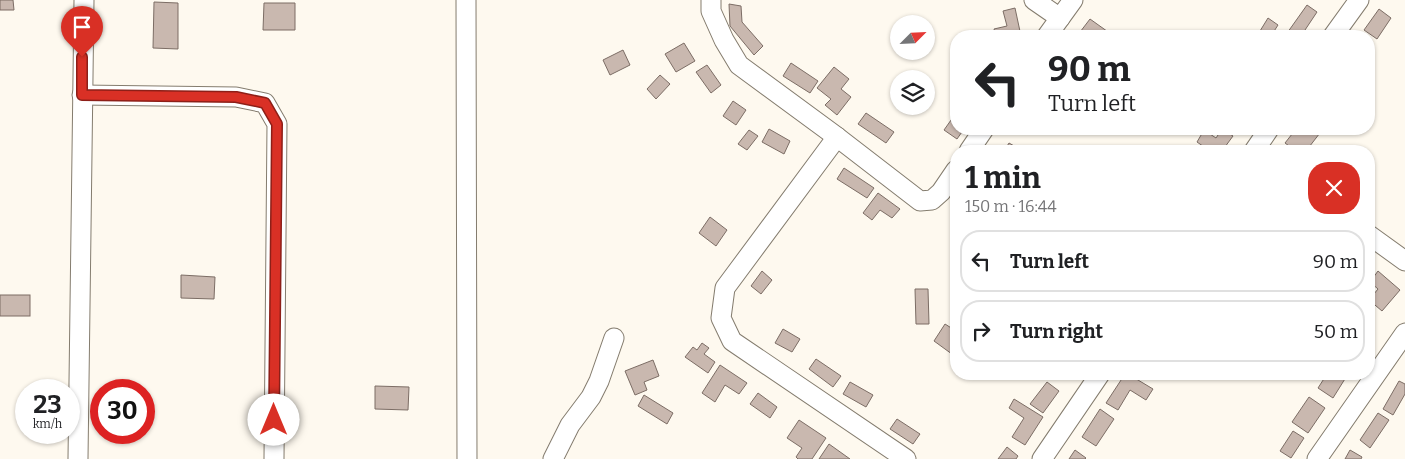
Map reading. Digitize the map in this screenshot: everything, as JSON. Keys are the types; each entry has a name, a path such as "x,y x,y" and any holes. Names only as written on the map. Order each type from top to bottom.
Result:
{"street":[{"path":"78,459 84,0"},
{"path":"466,0 467,459"},
{"path":"711,0 711,11 724,40 739,65 838,137 920,201 932,200 941,192 950,179"},
{"path":"1034,0 1060,18"},
{"path":"1051,30 1073,0"},
{"path":"1338,30 1359,0"},
{"path":"82,95 236,97 265,103 277,124 274,459"},
{"path":"838,137 725,288 721,318 732,341 906,459"},
{"path":"1375,239 1405,261"},
{"path":"1375,376 1405,333"},
{"path":"553,459 570,425 591,398 614,338"},
{"path":"1042,459 1096,380"},
{"path":"1317,459 1372,380"}],"building":[{"path":"0,0 13,0 14,10 0,10"},
{"path":"154,2 178,3 178,49 153,48"},
{"path":"264,3 295,3 295,30 263,30"},
{"path":"729,4 741,6 742,22 763,46 754,55 730,26"},
{"path":"1307,5 1317,12 1305,30 1289,30"},
{"path":"1015,8 1020,30 994,30 1007,26 1003,11"},
{"path":"1379,9 1391,18 1377,39 1375,38 1375,30 1364,30"},
{"path":"1268,18 1278,25 1275,30 1261,30"},
{"path":"1090,19 1105,30 1082,30"},
{"path":"684,43 695,61 676,72 665,54"},
{"path":"623,50 630,65 610,75 603,60"},
{"path":"791,63 818,81 810,93 783,76"},
{"path":"707,65 721,85 711,93 696,72"},
{"path":"834,67 849,79 841,89 851,97 837,115 825,105 831,99 817,88"},
{"path":"660,75 670,84 656,99 647,89"},
{"path":"733,101 746,110 736,125 723,116"},
{"path":"866,113 894,132 886,143 858,124"},
{"path":"950,122 950,134 944,130"},
{"path":"769,129 790,141 784,154 762,142"},
{"path":"749,130 758,136 747,150 738,144"},
{"path":"951,135 960,135 957,139"},
{"path":"1201,135 1212,135 1216,138 1218,135 1233,136 1226,145 1201,145 1197,142"},
{"path":"1291,135 1318,135 1311,145 1288,145 1285,143"},
{"path":"844,168 874,188 867,198 837,179"},
{"path":"878,193 900,209 892,218 880,210 872,220 863,213"},
{"path":"710,217 727,230 716,246 699,233"},
{"path":"762,271 772,280 761,294 751,286"},
{"path":"1378,271 1400,290 1382,311 1375,305 1375,293 1378,289 1375,286 1375,275"},
{"path":"181,275 215,277 214,299 181,298"},
{"path":"915,289 928,289 929,324 916,324"},
{"path":"0,295 30,295 30,316 0,316"},
{"path":"945,324 950,327 950,353 934,341"},
{"path":"783,329 800,339 792,352 775,343"},
{"path":"702,343 709,348 704,354 715,362 708,373 685,357 693,347 697,350"},
{"path":"816,359 841,376 833,387 809,369"},
{"path":"653,360 659,376 644,382 647,390 635,395 625,371"},
{"path":"720,365 747,383 739,394 725,385 715,402 702,393"},
{"path":"1121,380 1138,380 1153,389 1146,400 1130,390 1118,410 1106,403"},
{"path":"1323,380 1344,380 1333,398 1318,388"},
{"path":"1399,381 1405,384 1405,394 1393,415 1383,409"},
{"path":"850,382 873,395 866,407 843,394"},
{"path":"1047,382 1059,391 1043,413 1030,404"},
{"path":"375,386 409,387 408,410 375,409"},
{"path":"758,393 777,407 770,418 750,404"},
{"path":"644,395 673,413 667,424 638,406"},
{"path":"1309,397 1325,408 1308,433 1292,422"},
{"path":"1014,399 1043,417 1025,445 1012,437 1024,418 1009,408"},
{"path":"1100,409 1114,419 1096,446 1082,437"},
{"path":"1378,413 1389,420 1370,448 1360,440"},
{"path":"897,419 920,434 913,444 890,429"},
{"path":"799,420 826,438 812,459 798,459 796,457 802,448 787,438"},
{"path":"1293,431 1304,438 1291,458 1280,451"},
{"path":"829,444 850,459 819,459"},
{"path":"1007,447 1018,456 1016,459 998,459"},
{"path":"1075,450 1086,458 1069,459"},
{"path":"1350,450 1362,457 1361,459 1345,459"}],"route":[{"path":"82,57 82,95 236,97 265,103 277,124 274,420"}]}
